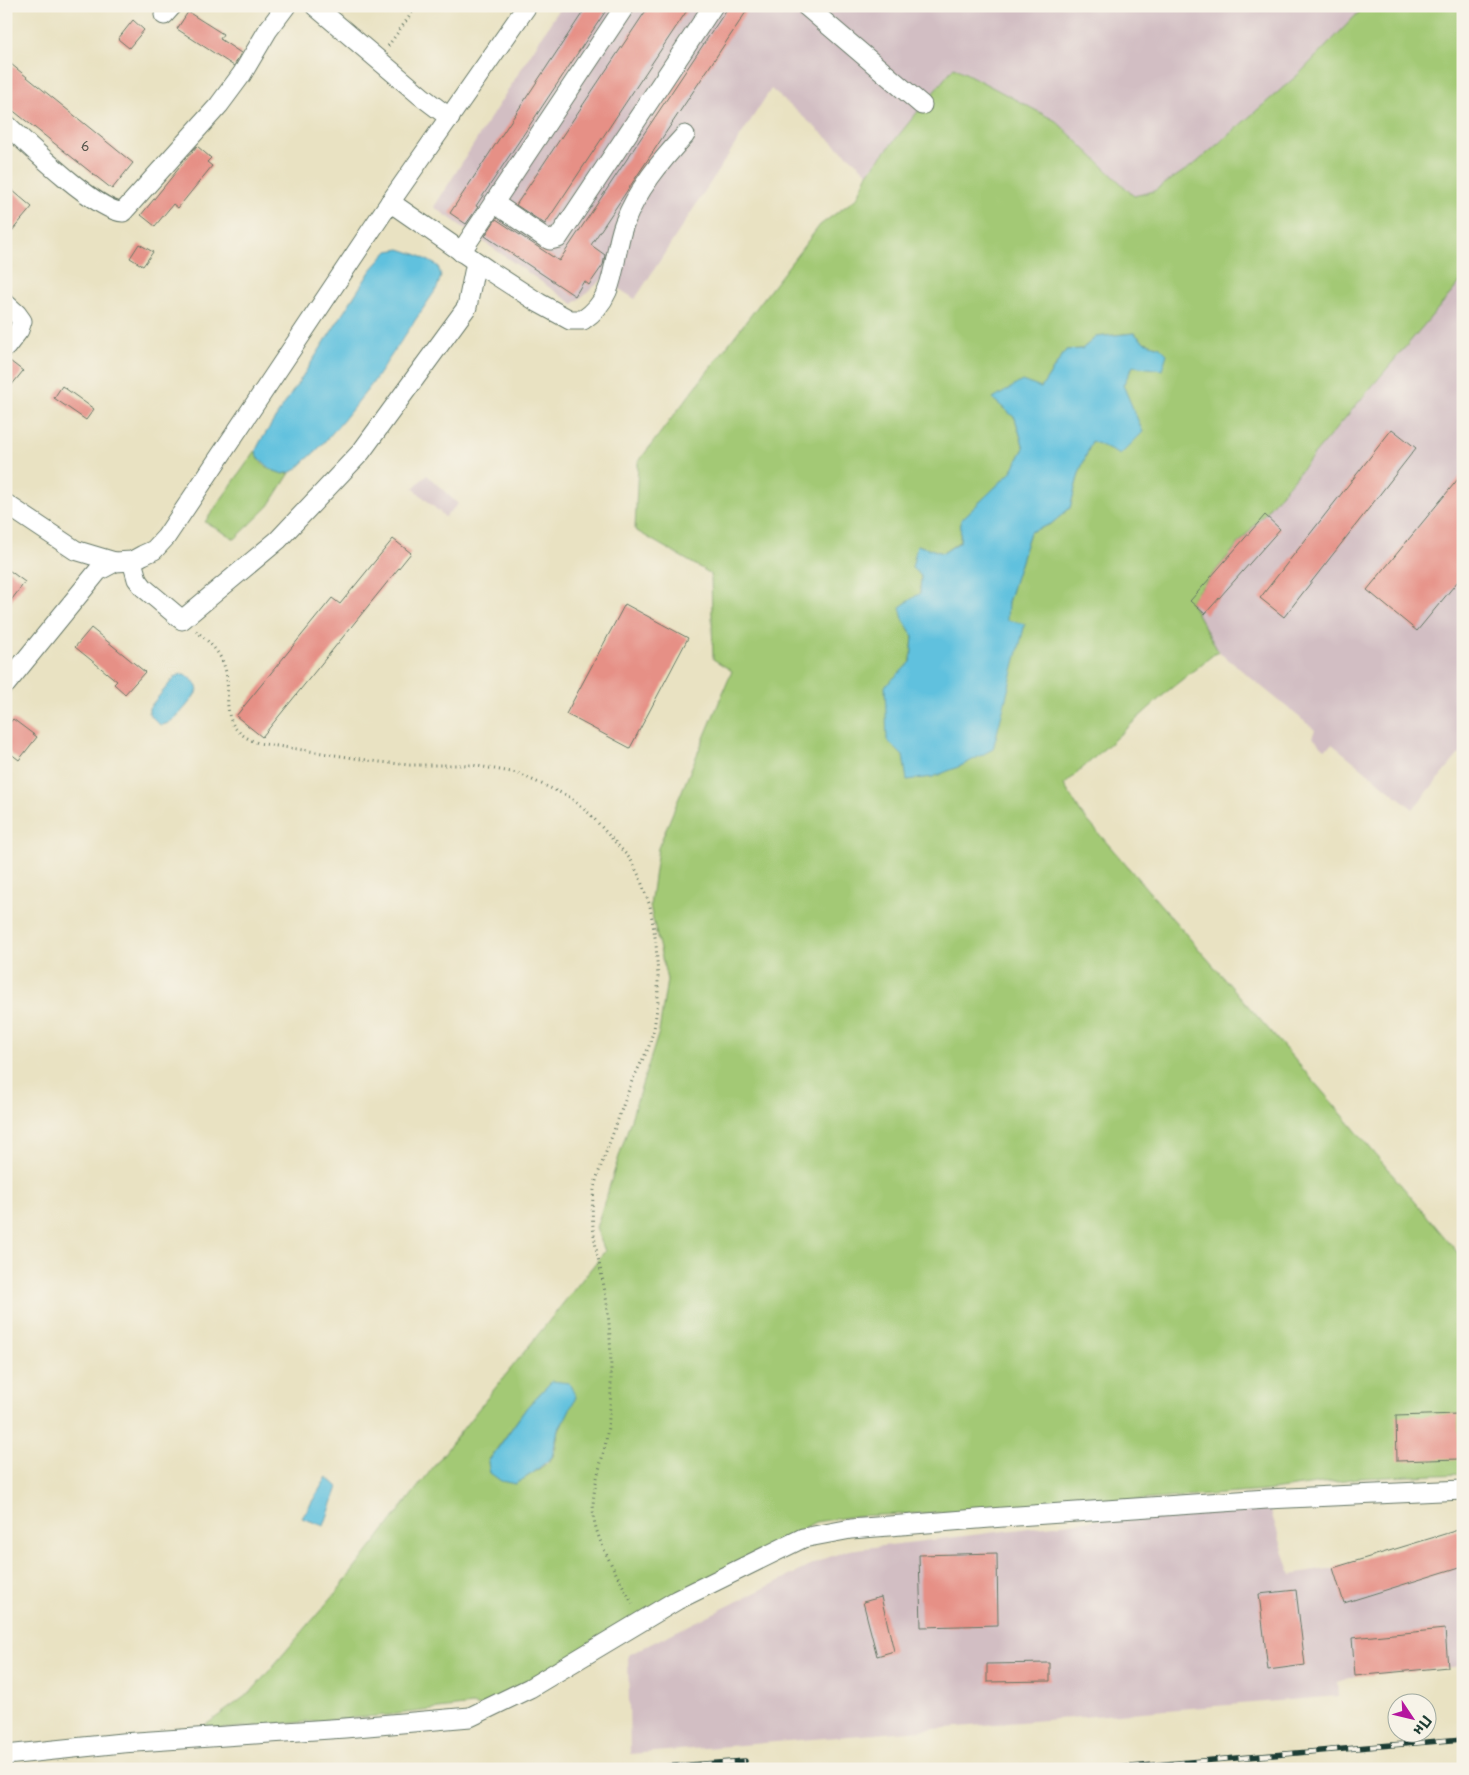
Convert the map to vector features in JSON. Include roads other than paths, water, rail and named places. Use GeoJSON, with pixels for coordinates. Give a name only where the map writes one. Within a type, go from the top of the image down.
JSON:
{"type":"FeatureCollection","features":[{"type":"Feature","properties":{"kind":"street"},"geometry":{"type":"LineString","coordinates":[[6,124],[70,181],[106,206],[123,212],[219,105],[242,74],[268,30],[286,6]]}},
{"type":"Feature","properties":{"kind":"street"},"geometry":{"type":"LineString","coordinates":[[314,6],[433,106],[450,118]]}},
{"type":"Feature","properties":{"kind":"street"},"geometry":{"type":"LineString","coordinates":[[6,684],[98,571],[154,550],[166,537],[390,202],[527,6]]}},
{"type":"Feature","properties":{"kind":"street"},"geometry":{"type":"LineString","coordinates":[[6,504],[75,550],[123,562],[153,598],[182,620],[278,540],[361,452],[467,307],[469,257],[494,203],[625,6]]}},
{"type":"Feature","properties":{"kind":"street"},"geometry":{"type":"LineString","coordinates":[[494,203],[544,237],[550,240],[558,238],[713,6]]}},
{"type":"Feature","properties":{"kind":"street"},"geometry":{"type":"LineString","coordinates":[[806,6],[922,105]]}},
{"type":"Feature","properties":{"kind":"street"},"geometry":{"type":"LineString","coordinates":[[390,202],[469,257],[560,315],[570,320],[583,320],[595,310],[612,283],[624,225],[635,202],[657,166],[684,135]]}},
{"type":"Feature","properties":{"kind":"street"},"geometry":{"type":"LineString","coordinates":[[6,304],[22,321],[19,330],[6,347]]}},
{"type":"Feature","properties":{"kind":"street"},"geometry":{"type":"LineString","coordinates":[[6,1755],[151,1741],[345,1728],[470,1717],[530,1688],[677,1600],[804,1538],[851,1529],[1003,1516],[1257,1499],[1462,1490]]}},
{"type":"Feature","properties":{"kind":"water"},"geometry":{"type":"Polygon","coordinates":[[[400,249],[418,255],[438,266],[441,276],[437,288],[372,384],[317,450],[294,471],[283,474],[272,470],[257,456],[256,450],[260,442],[371,270],[388,251],[400,249]]]}},
{"type":"Feature","properties":{"kind":"water"},"geometry":{"type":"Polygon","coordinates":[[[1134,333],[1144,342],[1160,347],[1167,354],[1162,370],[1133,366],[1123,385],[1143,432],[1120,455],[1092,441],[1079,473],[1070,508],[1051,524],[1030,532],[1008,602],[1007,620],[1025,624],[993,749],[963,765],[933,777],[907,780],[903,756],[887,740],[885,686],[911,662],[913,636],[903,619],[900,607],[920,593],[921,576],[912,568],[917,545],[943,553],[960,542],[961,520],[1011,472],[1024,448],[1015,418],[993,399],[1022,381],[1041,388],[1066,350],[1082,349],[1096,337],[1134,333]]]}},
{"type":"Feature","properties":{"kind":"water"},"geometry":{"type":"Polygon","coordinates":[[[180,674],[186,675],[191,679],[198,690],[176,717],[170,722],[160,725],[149,714],[149,708],[174,678],[180,674]]]}},
{"type":"Feature","properties":{"kind":"water"},"geometry":{"type":"Polygon","coordinates":[[[552,1381],[569,1383],[576,1397],[558,1430],[552,1457],[533,1473],[515,1484],[501,1481],[490,1473],[488,1462],[527,1407],[552,1381]]]}},
{"type":"Feature","properties":{"kind":"water"},"geometry":{"type":"Polygon","coordinates":[[[327,1477],[338,1487],[324,1526],[302,1518],[327,1477]]]}},
{"type":"Feature","properties":{"kind":"railway"},"geometry":{"type":"LineString","coordinates":[[1107,1769],[1463,1739]]}},
{"type":"Feature","properties":{"kind":"railway"},"geometry":{"type":"LineString","coordinates":[[634,1769],[745,1761]]}}]}
